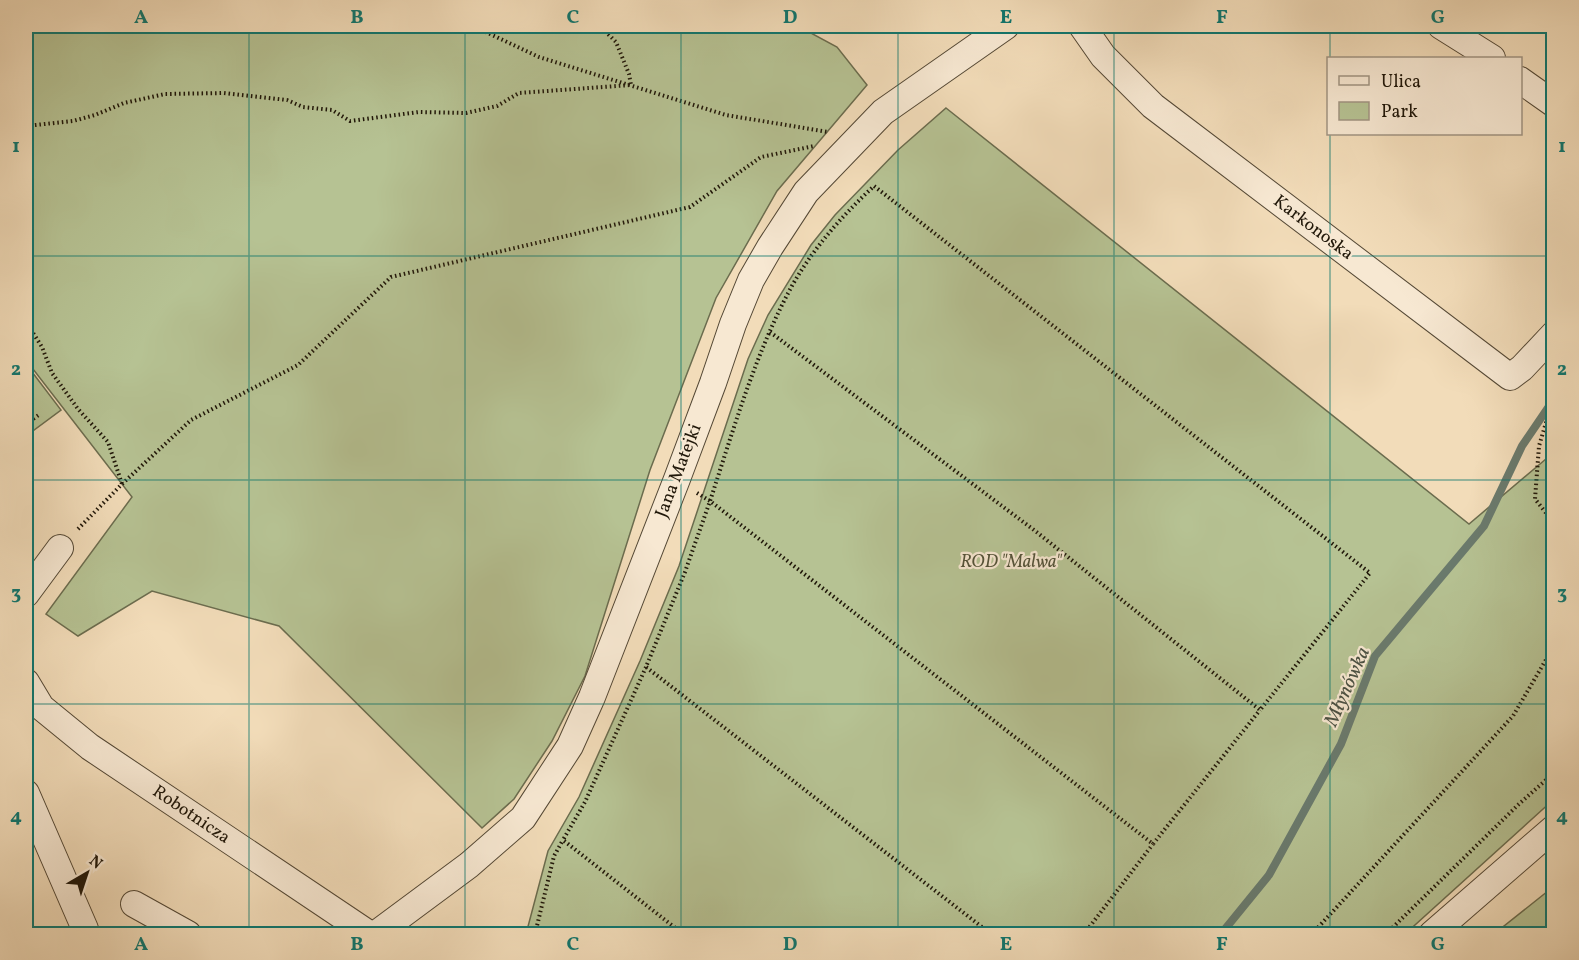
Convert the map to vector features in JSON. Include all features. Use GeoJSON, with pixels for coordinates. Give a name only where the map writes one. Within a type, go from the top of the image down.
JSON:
{"type":"FeatureCollection","features":[{"type":"Feature","properties":{"kind":"street","name":"Jana Matejki"},"geometry":{"type":"LineString","coordinates":[[376,934],[469,865],[522,818],[570,746],[592,697],[751,280],[806,192],[883,112],[1006,26]]}},
{"type":"Feature","properties":{"kind":"street","name":"Karkonoska"},"geometry":{"type":"LineString","coordinates":[[1082,26],[1103,56],[1153,106],[1510,377],[1522,368],[1554,334]]}},
{"type":"Feature","properties":{"kind":"street"},"geometry":{"type":"LineString","coordinates":[[1441,26],[1490,57]]}},
{"type":"Feature","properties":{"kind":"street"},"geometry":{"type":"LineString","coordinates":[[1522,81],[1554,104]]}},
{"type":"Feature","properties":{"kind":"street"},"geometry":{"type":"LineString","coordinates":[[26,594],[60,548]]}},
{"type":"Feature","properties":{"kind":"street","name":"Robotnicza"},"geometry":{"type":"LineString","coordinates":[[26,682],[41,707],[90,747],[369,934]]}},
{"type":"Feature","properties":{"kind":"street"},"geometry":{"type":"LineString","coordinates":[[26,793],[85,929],[85,934]]}},
{"type":"Feature","properties":{"kind":"street"},"geometry":{"type":"LineString","coordinates":[[1432,934],[1554,828]]}},
{"type":"Feature","properties":{"kind":"street"},"geometry":{"type":"LineString","coordinates":[[134,904],[188,934]]}},
{"type":"Feature","properties":{"kind":"path"},"geometry":{"type":"LineString","coordinates":[[473,26],[539,57],[726,115],[859,136]]}},
{"type":"Feature","properties":{"kind":"path"},"geometry":{"type":"LineString","coordinates":[[600,26],[616,42],[631,85]]}},
{"type":"Feature","properties":{"kind":"path"},"geometry":{"type":"LineString","coordinates":[[26,126],[73,121],[124,103],[165,94],[225,93],[287,100],[303,107],[332,110],[350,121],[419,112],[466,113],[497,106],[519,93],[631,85]]}},
{"type":"Feature","properties":{"kind":"path"},"geometry":{"type":"LineString","coordinates":[[60,548],[122,484],[191,420],[298,365],[391,277],[690,207],[761,157],[818,145]]}},
{"type":"Feature","properties":{"kind":"path"},"geometry":{"type":"LineString","coordinates":[[535,934],[554,856],[585,802],[646,667],[685,572],[738,416],[770,332],[794,284],[816,250],[839,219],[874,186],[1370,573],[1153,844],[1084,934]]}},
{"type":"Feature","properties":{"kind":"path"},"geometry":{"type":"LineString","coordinates":[[26,321],[42,347],[52,373],[78,410],[108,442],[122,484]]}},
{"type":"Feature","properties":{"kind":"path"},"geometry":{"type":"LineString","coordinates":[[770,332],[1034,530],[1260,710]]}},
{"type":"Feature","properties":{"kind":"path"},"geometry":{"type":"LineString","coordinates":[[1554,396],[1539,447],[1535,500],[1554,524]]}},
{"type":"Feature","properties":{"kind":"path"},"geometry":{"type":"LineString","coordinates":[[26,424],[40,414]]}},
{"type":"Feature","properties":{"kind":"path"},"geometry":{"type":"LineString","coordinates":[[676,480],[710,501],[1153,844]]}},
{"type":"Feature","properties":{"kind":"path"},"geometry":{"type":"LineString","coordinates":[[1312,934],[1513,716],[1554,646]]}},
{"type":"Feature","properties":{"kind":"path"},"geometry":{"type":"LineString","coordinates":[[646,667],[991,934]]}},
{"type":"Feature","properties":{"kind":"path"},"geometry":{"type":"LineString","coordinates":[[1386,934],[1520,803],[1554,773]]}},
{"type":"Feature","properties":{"kind":"path"},"geometry":{"type":"LineString","coordinates":[[563,840],[683,934]]}},
{"type":"Feature","properties":{"kind":"green space"},"geometry":{"type":"Polygon","coordinates":[[[26,26],[798,26],[837,47],[867,85],[777,191],[716,298],[650,470],[585,676],[552,741],[514,799],[482,828],[279,626],[152,591],[78,636],[46,614],[132,497],[26,360],[26,26]]]}},
{"type":"Feature","properties":{"kind":"green space","name":"ROD \"Malwa\""},"geometry":{"type":"Polygon","coordinates":[[[946,108],[1469,524],[1553,453],[1553,800],[1405,934],[526,934],[548,851],[579,797],[640,661],[679,566],[748,359],[768,315],[811,245],[835,215],[898,150],[946,108]]]}},
{"type":"Feature","properties":{"kind":"green space"},"geometry":{"type":"Polygon","coordinates":[[[26,364],[61,410],[26,436],[26,364]]]}},
{"type":"Feature","properties":{"kind":"green space"},"geometry":{"type":"Polygon","coordinates":[[[1553,887],[1553,934],[1494,934],[1553,887]]]}},
{"type":"Feature","properties":{"kind":"waterway","name":"Młynówka"},"geometry":{"type":"LineString","coordinates":[[1221,934],[1269,875],[1341,744],[1375,656],[1484,526],[1522,446],[1554,399]]}}]}
